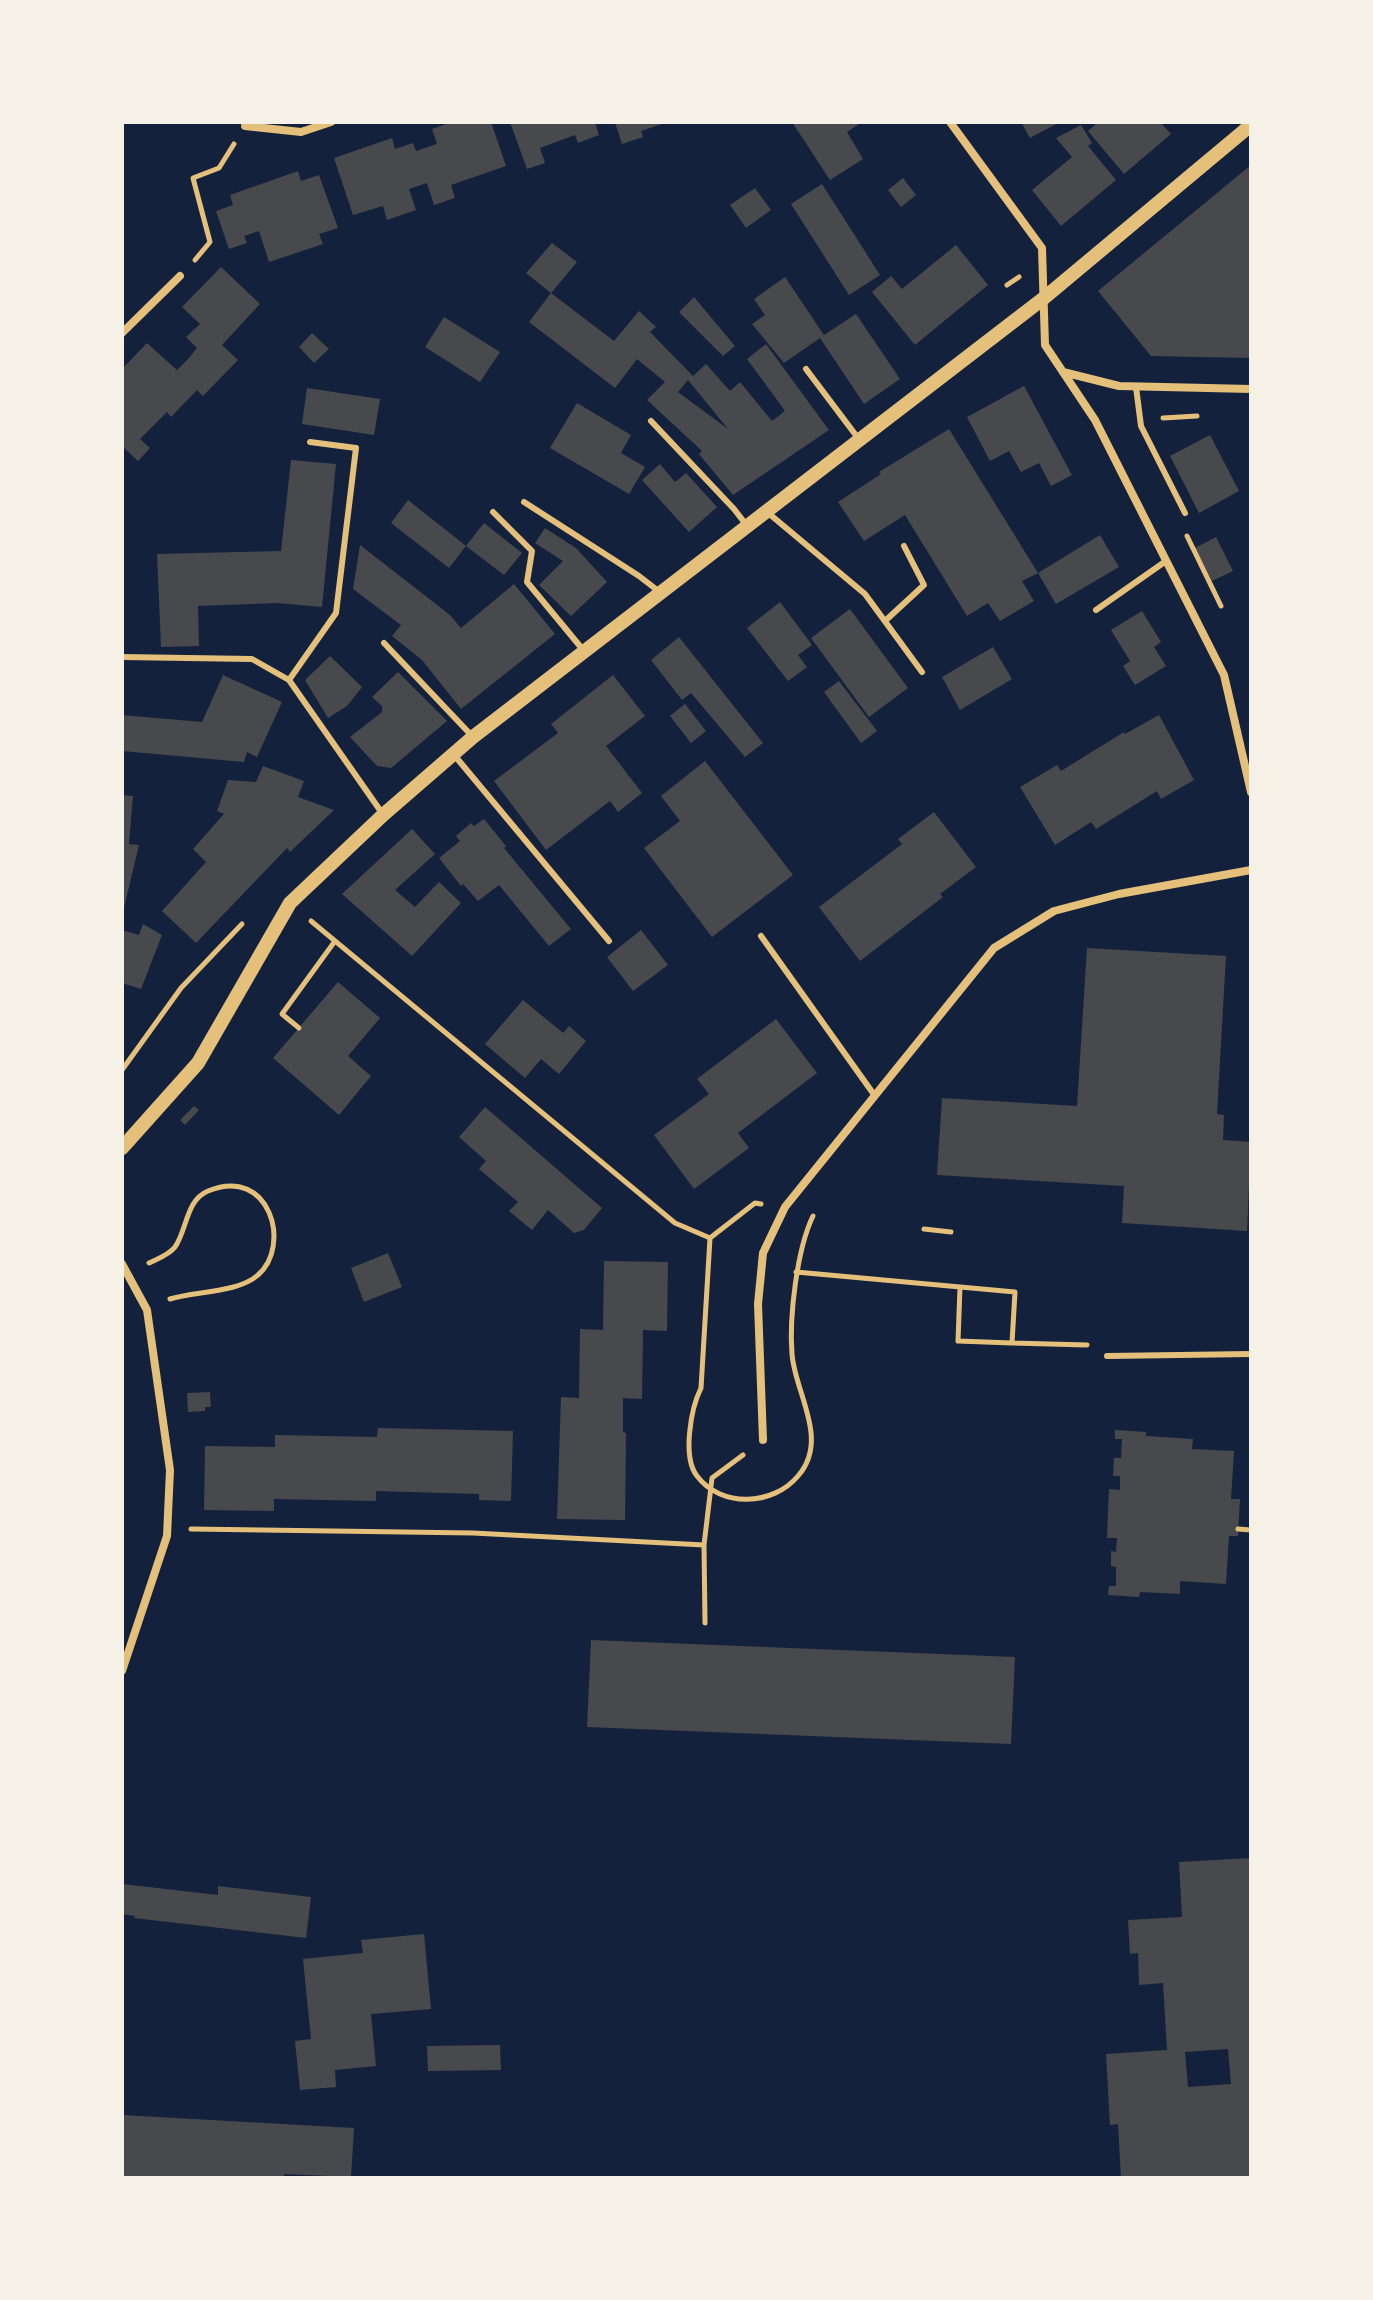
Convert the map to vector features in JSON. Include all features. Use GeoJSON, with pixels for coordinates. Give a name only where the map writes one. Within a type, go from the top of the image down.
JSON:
{"type":"FeatureCollection","features":[{"type":"Feature","properties":{"kind":"street"},"geometry":{"type":"LineString","coordinates":[[245,126],[301,132],[331,122]]}},
{"type":"Feature","properties":{"kind":"street"},"geometry":{"type":"LineString","coordinates":[[950,122],[1042,248],[1045,345],[1095,420],[1224,675],[1251,792]]}},
{"type":"Feature","properties":{"kind":"street"},"geometry":{"type":"LineString","coordinates":[[122,1148],[198,1063],[290,903],[383,815],[452,753],[1044,298],[1251,125]]}},
{"type":"Feature","properties":{"kind":"street"},"geometry":{"type":"LineString","coordinates":[[122,333],[180,276]]}},
{"type":"Feature","properties":{"kind":"street"},"geometry":{"type":"LineString","coordinates":[[1063,372],[1119,386],[1251,389]]}},
{"type":"Feature","properties":{"kind":"street"},"geometry":{"type":"LineString","coordinates":[[763,1440],[759,1291],[763,1253],[785,1207],[994,948],[1054,911],[1119,894],[1251,870]]}},
{"type":"Feature","properties":{"kind":"street"},"geometry":{"type":"LineString","coordinates":[[122,1264],[147,1310],[170,1470],[167,1536],[122,1671]]}},
{"type":"Feature","properties":{"kind":"lane"},"geometry":{"type":"LineString","coordinates":[[806,369],[861,441]]}},
{"type":"Feature","properties":{"kind":"lane"},"geometry":{"type":"LineString","coordinates":[[1136,387],[1141,426],[1185,513]]}},
{"type":"Feature","properties":{"kind":"lane"},"geometry":{"type":"LineString","coordinates":[[651,421],[748,527]]}},
{"type":"Feature","properties":{"kind":"lane"},"geometry":{"type":"LineString","coordinates":[[289,680],[336,613],[356,448],[310,442]]}},
{"type":"Feature","properties":{"kind":"lane"},"geometry":{"type":"LineString","coordinates":[[524,502],[661,593]]}},
{"type":"Feature","properties":{"kind":"lane"},"geometry":{"type":"LineString","coordinates":[[493,512],[532,551],[527,582],[584,651]]}},
{"type":"Feature","properties":{"kind":"lane"},"geometry":{"type":"LineString","coordinates":[[767,512],[865,594],[922,672]]}},
{"type":"Feature","properties":{"kind":"lane"},"geometry":{"type":"LineString","coordinates":[[885,621],[924,585],[904,546]]}},
{"type":"Feature","properties":{"kind":"lane"},"geometry":{"type":"LineString","coordinates":[[1096,610],[1166,561]]}},
{"type":"Feature","properties":{"kind":"lane"},"geometry":{"type":"LineString","coordinates":[[384,643],[473,737]]}},
{"type":"Feature","properties":{"kind":"lane"},"geometry":{"type":"LineString","coordinates":[[122,657],[252,659],[289,680],[383,815]]}},
{"type":"Feature","properties":{"kind":"lane"},"geometry":{"type":"LineString","coordinates":[[452,753],[609,941]]}},
{"type":"Feature","properties":{"kind":"lane"},"geometry":{"type":"LineString","coordinates":[[761,936],[875,1096]]}},
{"type":"Feature","properties":{"kind":"lane"},"geometry":{"type":"LineString","coordinates":[[1107,1356],[1251,1354]]}},
{"type":"Feature","properties":{"kind":"path"},"geometry":{"type":"LineString","coordinates":[[210,242],[193,178],[219,168],[245,126]]}},
{"type":"Feature","properties":{"kind":"path"},"geometry":{"type":"LineString","coordinates":[[1140,418],[1208,415]]}},
{"type":"Feature","properties":{"kind":"path"},"geometry":{"type":"LineString","coordinates":[[290,903],[675,1223],[710,1238],[755,1203],[785,1207]]}},
{"type":"Feature","properties":{"kind":"path"},"geometry":{"type":"LineString","coordinates":[[122,1070],[181,988],[245,921]]}},
{"type":"Feature","properties":{"kind":"path"},"geometry":{"type":"LineString","coordinates":[[299,1028],[282,1014],[335,941]]}},
{"type":"Feature","properties":{"kind":"path"},"geometry":{"type":"LineString","coordinates":[[129,1274],[173,1251],[192,1206],[205,1192],[229,1184],[251,1189],[268,1206],[273,1234],[269,1263],[257,1277],[239,1285],[190,1293],[147,1310]]}},
{"type":"Feature","properties":{"kind":"path"},"geometry":{"type":"LineString","coordinates":[[924,1229],[951,1232]]}},
{"type":"Feature","properties":{"kind":"path"},"geometry":{"type":"LineString","coordinates":[[796,1272],[1015,1292],[1012,1343]]}},
{"type":"Feature","properties":{"kind":"path"},"geometry":{"type":"LineString","coordinates":[[960,1287],[958,1341],[1094,1345],[1107,1356]]}},
{"type":"Feature","properties":{"kind":"path"},"geometry":{"type":"LineString","coordinates":[[705,1623],[704,1545],[712,1478],[763,1440]]}},
{"type":"Feature","properties":{"kind":"path"},"geometry":{"type":"LineString","coordinates":[[167,1536],[197,1528],[213,1528],[473,1533],[704,1545]]}},
{"type":"Feature","properties":{"kind":"path"},"geometry":{"type":"LineString","coordinates":[[1238,1529],[1251,1530]]}},
{"type":"Feature","properties":{"kind":"building"},"geometry":{"type":"Polygon","coordinates":[[[452,122],[491,122],[506,166],[451,185],[455,198],[434,205],[427,183],[409,189],[416,210],[387,220],[383,206],[353,215],[334,158],[392,138],[395,149],[413,143],[416,151],[437,144],[432,129],[452,122]]]}},
{"type":"Feature","properties":{"kind":"building"},"geometry":{"type":"Polygon","coordinates":[[[510,122],[595,122],[599,135],[578,143],[575,135],[540,148],[545,163],[527,169],[510,122]]]}},
{"type":"Feature","properties":{"kind":"building"},"geometry":{"type":"Polygon","coordinates":[[[615,122],[665,123],[641,131],[643,137],[622,144],[615,122]]]}},
{"type":"Feature","properties":{"kind":"building"},"geometry":{"type":"Polygon","coordinates":[[[792,122],[862,122],[847,132],[863,159],[830,180],[792,122]]]}},
{"type":"Feature","properties":{"kind":"building"},"geometry":{"type":"Polygon","coordinates":[[[1021,122],[1060,122],[1030,138],[1021,122]]]}},
{"type":"Feature","properties":{"kind":"building"},"geometry":{"type":"Polygon","coordinates":[[[1098,122],[1160,122],[1171,134],[1124,174],[1088,131],[1098,122]]]}},
{"type":"Feature","properties":{"kind":"building"},"geometry":{"type":"Polygon","coordinates":[[[1081,125],[1092,143],[1088,146],[1116,180],[1061,226],[1032,190],[1072,157],[1056,138],[1081,125]]]}},
{"type":"Feature","properties":{"kind":"building"},"geometry":{"type":"Polygon","coordinates":[[[1251,165],[1251,358],[1151,356],[1098,291],[1251,165]]]}},
{"type":"Feature","properties":{"kind":"building"},"geometry":{"type":"Polygon","coordinates":[[[298,171],[301,181],[319,175],[338,228],[319,234],[323,244],[269,262],[259,231],[244,236],[247,243],[229,249],[216,211],[233,205],[230,195],[298,171]]]}},
{"type":"Feature","properties":{"kind":"building"},"geometry":{"type":"Polygon","coordinates":[[[903,178],[916,195],[901,207],[888,190],[903,178]]]}},
{"type":"Feature","properties":{"kind":"building"},"geometry":{"type":"Polygon","coordinates":[[[822,184],[880,275],[849,295],[791,204],[822,184]]]}},
{"type":"Feature","properties":{"kind":"building"},"geometry":{"type":"Polygon","coordinates":[[[755,188],[771,210],[746,228],[730,205],[755,188]]]}},
{"type":"Feature","properties":{"kind":"building"},"geometry":{"type":"Polygon","coordinates":[[[552,243],[577,262],[551,293],[526,273],[552,243]]]}},
{"type":"Feature","properties":{"kind":"building"},"geometry":{"type":"Polygon","coordinates":[[[956,245],[988,285],[915,345],[872,292],[891,276],[902,289],[956,245]]]}},
{"type":"Feature","properties":{"kind":"building"},"geometry":{"type":"Polygon","coordinates":[[[221,267],[260,304],[222,345],[238,360],[203,396],[197,390],[171,417],[167,412],[140,439],[150,448],[138,461],[122,446],[122,369],[147,343],[177,370],[188,359],[197,348],[186,337],[200,324],[182,307],[221,267]]]}},
{"type":"Feature","properties":{"kind":"building"},"geometry":{"type":"Polygon","coordinates":[[[785,277],[824,335],[856,314],[900,379],[864,404],[820,338],[784,363],[752,324],[765,315],[754,299],[785,277]]]}},
{"type":"Feature","properties":{"kind":"building"},"geometry":{"type":"Polygon","coordinates":[[[551,293],[614,341],[639,311],[656,327],[650,332],[693,376],[706,364],[730,391],[740,382],[772,421],[785,411],[747,359],[766,344],[829,430],[733,495],[699,454],[702,451],[647,400],[665,382],[637,359],[615,388],[529,322],[551,293]],[[688,380],[678,392],[728,429],[688,380]]]}},
{"type":"Feature","properties":{"kind":"building"},"geometry":{"type":"Polygon","coordinates":[[[694,297],[735,346],[723,356],[679,312],[694,297]]]}},
{"type":"Feature","properties":{"kind":"building"},"geometry":{"type":"Polygon","coordinates":[[[444,317],[500,352],[480,382],[425,347],[444,317]]]}},
{"type":"Feature","properties":{"kind":"building"},"geometry":{"type":"Polygon","coordinates":[[[312,333],[329,349],[314,363],[299,347],[312,333]]]}},
{"type":"Feature","properties":{"kind":"building"},"geometry":{"type":"Polygon","coordinates":[[[1024,386],[1072,475],[1051,486],[1039,463],[1021,472],[1009,451],[990,461],[967,417],[1024,386]]]}},
{"type":"Feature","properties":{"kind":"building"},"geometry":{"type":"Polygon","coordinates":[[[307,388],[380,399],[374,435],[302,424],[307,388]]]}},
{"type":"Feature","properties":{"kind":"building"},"geometry":{"type":"Polygon","coordinates":[[[577,403],[631,435],[621,453],[645,467],[629,494],[550,448],[577,403]]]}},
{"type":"Feature","properties":{"kind":"building"},"geometry":{"type":"Polygon","coordinates":[[[949,429],[1038,573],[1022,581],[1034,601],[1000,621],[988,603],[967,616],[905,515],[864,541],[838,502],[881,474],[879,472],[949,429]]]}},
{"type":"Feature","properties":{"kind":"building"},"geometry":{"type":"Polygon","coordinates":[[[1210,435],[1239,491],[1199,513],[1170,456],[1210,435]]]}},
{"type":"Feature","properties":{"kind":"building"},"geometry":{"type":"Polygon","coordinates":[[[291,460],[336,464],[322,607],[277,603],[198,606],[199,646],[161,647],[157,554],[281,551],[291,460]]]}},
{"type":"Feature","properties":{"kind":"building"},"geometry":{"type":"Polygon","coordinates":[[[660,464],[675,482],[686,473],[717,507],[689,532],[642,480],[660,464]]]}},
{"type":"Feature","properties":{"kind":"building"},"geometry":{"type":"Polygon","coordinates":[[[408,500],[466,546],[449,568],[391,523],[408,500]]]}},
{"type":"Feature","properties":{"kind":"building"},"geometry":{"type":"Polygon","coordinates":[[[484,523],[522,553],[504,575],[466,546],[484,523]]]}},
{"type":"Feature","properties":{"kind":"building"},"geometry":{"type":"Polygon","coordinates":[[[545,528],[576,548],[607,582],[571,616],[539,585],[563,561],[535,543],[545,528]]]}},
{"type":"Feature","properties":{"kind":"building"},"geometry":{"type":"Polygon","coordinates":[[[1100,535],[1119,567],[1056,604],[1038,573],[1100,535]]]}},
{"type":"Feature","properties":{"kind":"building"},"geometry":{"type":"Polygon","coordinates":[[[1216,537],[1233,571],[1212,581],[1195,548],[1216,537]]]}},
{"type":"Feature","properties":{"kind":"building"},"geometry":{"type":"Polygon","coordinates":[[[360,545],[450,615],[461,628],[514,584],[555,634],[461,709],[422,660],[392,636],[401,625],[353,589],[360,545]]]}},
{"type":"Feature","properties":{"kind":"building"},"geometry":{"type":"Polygon","coordinates":[[[780,602],[812,645],[798,655],[807,667],[788,681],[747,628],[780,602]]]}},
{"type":"Feature","properties":{"kind":"building"},"geometry":{"type":"Polygon","coordinates":[[[850,609],[908,688],[869,717],[811,638],[850,609]]]}},
{"type":"Feature","properties":{"kind":"building"},"geometry":{"type":"Polygon","coordinates":[[[1142,611],[1161,642],[1154,647],[1166,666],[1135,685],[1123,666],[1130,661],[1111,630],[1142,611]]]}},
{"type":"Feature","properties":{"kind":"building"},"geometry":{"type":"Polygon","coordinates":[[[679,637],[763,743],[745,757],[691,693],[682,700],[651,660],[679,637]]]}},
{"type":"Feature","properties":{"kind":"building"},"geometry":{"type":"Polygon","coordinates":[[[993,647],[1012,679],[960,710],[942,677],[993,647]]]}},
{"type":"Feature","properties":{"kind":"building"},"geometry":{"type":"Polygon","coordinates":[[[330,656],[362,687],[347,706],[328,718],[305,680],[330,656]]]}},
{"type":"Feature","properties":{"kind":"building"},"geometry":{"type":"Polygon","coordinates":[[[398,672],[447,721],[391,768],[377,766],[350,737],[382,712],[382,706],[372,697],[398,672]]]}},
{"type":"Feature","properties":{"kind":"building"},"geometry":{"type":"Polygon","coordinates":[[[223,675],[282,702],[257,757],[247,752],[244,762],[122,751],[122,715],[202,722],[223,675]]]}},
{"type":"Feature","properties":{"kind":"building"},"geometry":{"type":"Polygon","coordinates":[[[613,675],[645,716],[606,746],[642,793],[618,812],[610,801],[546,850],[494,781],[558,733],[551,724],[613,675]]]}},
{"type":"Feature","properties":{"kind":"building"},"geometry":{"type":"Polygon","coordinates":[[[839,681],[877,731],[861,743],[824,692],[839,681]]]}},
{"type":"Feature","properties":{"kind":"building"},"geometry":{"type":"Polygon","coordinates":[[[685,704],[706,731],[691,743],[670,716],[685,704]]]}},
{"type":"Feature","properties":{"kind":"building"},"geometry":{"type":"Polygon","coordinates":[[[1159,715],[1194,780],[1161,799],[1157,791],[1096,829],[1091,822],[1055,845],[1020,787],[1057,765],[1061,771],[1124,732],[1159,715]]]}},
{"type":"Feature","properties":{"kind":"building"},"geometry":{"type":"Polygon","coordinates":[[[705,761],[793,875],[712,937],[644,848],[680,821],[661,796],[705,761]]]}},
{"type":"Feature","properties":{"kind":"building"},"geometry":{"type":"Polygon","coordinates":[[[263,766],[304,781],[298,797],[334,810],[290,852],[287,848],[196,943],[162,911],[206,862],[193,849],[224,814],[217,811],[228,780],[256,782],[263,766]]]}},
{"type":"Feature","properties":{"kind":"building"},"geometry":{"type":"Polygon","coordinates":[[[122,795],[133,796],[129,844],[139,845],[123,912],[122,795]]]}},
{"type":"Feature","properties":{"kind":"building"},"geometry":{"type":"Polygon","coordinates":[[[934,812],[976,867],[940,894],[943,897],[860,961],[819,907],[902,844],[898,839],[934,812]]]}},
{"type":"Feature","properties":{"kind":"building"},"geometry":{"type":"Polygon","coordinates":[[[484,819],[571,929],[549,946],[499,885],[478,901],[463,884],[461,886],[439,858],[460,841],[456,836],[471,823],[474,826],[484,819]]]}},
{"type":"Feature","properties":{"kind":"building"},"geometry":{"type":"Polygon","coordinates":[[[412,829],[435,854],[395,890],[415,907],[439,882],[461,903],[412,956],[342,894],[412,829]]]}},
{"type":"Feature","properties":{"kind":"building"},"geometry":{"type":"Polygon","coordinates":[[[143,924],[162,935],[141,989],[122,983],[122,930],[139,935],[143,924]]]}},
{"type":"Feature","properties":{"kind":"building"},"geometry":{"type":"Polygon","coordinates":[[[641,930],[668,965],[633,991],[607,957],[641,930]]]}},
{"type":"Feature","properties":{"kind":"building"},"geometry":{"type":"Polygon","coordinates":[[[1087,948],[1226,956],[1217,1114],[1224,1115],[1223,1140],[1251,1142],[1247,1231],[1122,1223],[1124,1186],[937,1175],[942,1098],[1077,1106],[1087,948]]]}},
{"type":"Feature","properties":{"kind":"building"},"geometry":{"type":"Polygon","coordinates":[[[338,982],[380,1018],[348,1056],[371,1076],[339,1115],[273,1058],[338,982]]]}},
{"type":"Feature","properties":{"kind":"building"},"geometry":{"type":"Polygon","coordinates":[[[523,1000],[563,1033],[569,1026],[586,1041],[559,1074],[541,1059],[525,1078],[485,1044],[523,1000]]]}},
{"type":"Feature","properties":{"kind":"building"},"geometry":{"type":"Polygon","coordinates":[[[776,1019],[817,1073],[738,1133],[749,1148],[694,1189],[654,1135],[709,1094],[697,1079],[776,1019]]]}},
{"type":"Feature","properties":{"kind":"building"},"geometry":{"type":"Polygon","coordinates":[[[194,1106],[199,1110],[185,1125],[180,1120],[194,1106]]]}},
{"type":"Feature","properties":{"kind":"building"},"geometry":{"type":"Polygon","coordinates":[[[485,1107],[602,1208],[584,1230],[574,1233],[548,1210],[532,1230],[509,1211],[518,1202],[479,1169],[486,1161],[459,1137],[485,1107]]]}},
{"type":"Feature","properties":{"kind":"building"},"geometry":{"type":"Polygon","coordinates":[[[388,1253],[402,1287],[364,1302],[351,1268],[388,1253]]]}},
{"type":"Feature","properties":{"kind":"building"},"geometry":{"type":"Polygon","coordinates":[[[604,1261],[668,1262],[667,1331],[643,1330],[642,1399],[623,1398],[623,1432],[626,1433],[625,1520],[557,1519],[561,1397],[579,1398],[580,1329],[603,1330],[604,1261]]]}},
{"type":"Feature","properties":{"kind":"building"},"geometry":{"type":"Polygon","coordinates":[[[210,1392],[211,1407],[205,1407],[205,1411],[188,1412],[187,1393],[210,1392]]]}},
{"type":"Feature","properties":{"kind":"building"},"geometry":{"type":"Polygon","coordinates":[[[378,1428],[513,1431],[511,1501],[479,1500],[479,1494],[376,1491],[376,1501],[274,1499],[274,1511],[204,1510],[205,1446],[275,1447],[275,1435],[377,1437],[378,1428]]]}},
{"type":"Feature","properties":{"kind":"building"},"geometry":{"type":"Polygon","coordinates":[[[1115,1430],[1146,1432],[1146,1436],[1193,1439],[1192,1449],[1234,1451],[1231,1499],[1240,1499],[1238,1536],[1229,1536],[1226,1584],[1180,1581],[1180,1594],[1140,1592],[1139,1597],[1108,1595],[1109,1586],[1116,1586],[1116,1567],[1111,1566],[1111,1551],[1116,1552],[1117,1538],[1107,1538],[1109,1489],[1120,1490],[1120,1476],[1113,1476],[1114,1458],[1121,1458],[1122,1439],[1115,1439],[1115,1430]]]}},
{"type":"Feature","properties":{"kind":"building"},"geometry":{"type":"Polygon","coordinates":[[[591,1640],[1015,1657],[1011,1744],[587,1727],[591,1640]]]}},
{"type":"Feature","properties":{"kind":"building"},"geometry":{"type":"Polygon","coordinates":[[[1251,1858],[1251,2178],[1121,2178],[1118,2124],[1110,2125],[1106,2054],[1167,2050],[1163,1983],[1139,1985],[1138,1953],[1130,1954],[1128,1920],[1182,1917],[1179,1862],[1251,1858]],[[1228,2049],[1185,2052],[1188,2087],[1231,2084],[1228,2049]]]}},
{"type":"Feature","properties":{"kind":"building"},"geometry":{"type":"Polygon","coordinates":[[[122,1884],[218,1895],[218,1886],[311,1897],[306,1938],[134,1918],[122,1914],[122,1884]]]}},
{"type":"Feature","properties":{"kind":"building"},"geometry":{"type":"Polygon","coordinates":[[[424,1934],[431,2009],[371,2014],[376,2066],[335,2070],[336,2087],[300,2090],[295,2041],[311,2039],[303,1959],[363,1953],[361,1940],[424,1934]]]}},
{"type":"Feature","properties":{"kind":"building"},"geometry":{"type":"Polygon","coordinates":[[[500,2045],[501,2070],[428,2071],[427,2046],[500,2045]]]}},
{"type":"Feature","properties":{"kind":"building"},"geometry":{"type":"Polygon","coordinates":[[[122,2115],[354,2128],[351,2177],[284,2174],[284,2178],[122,2178],[122,2115]]]}}]}
